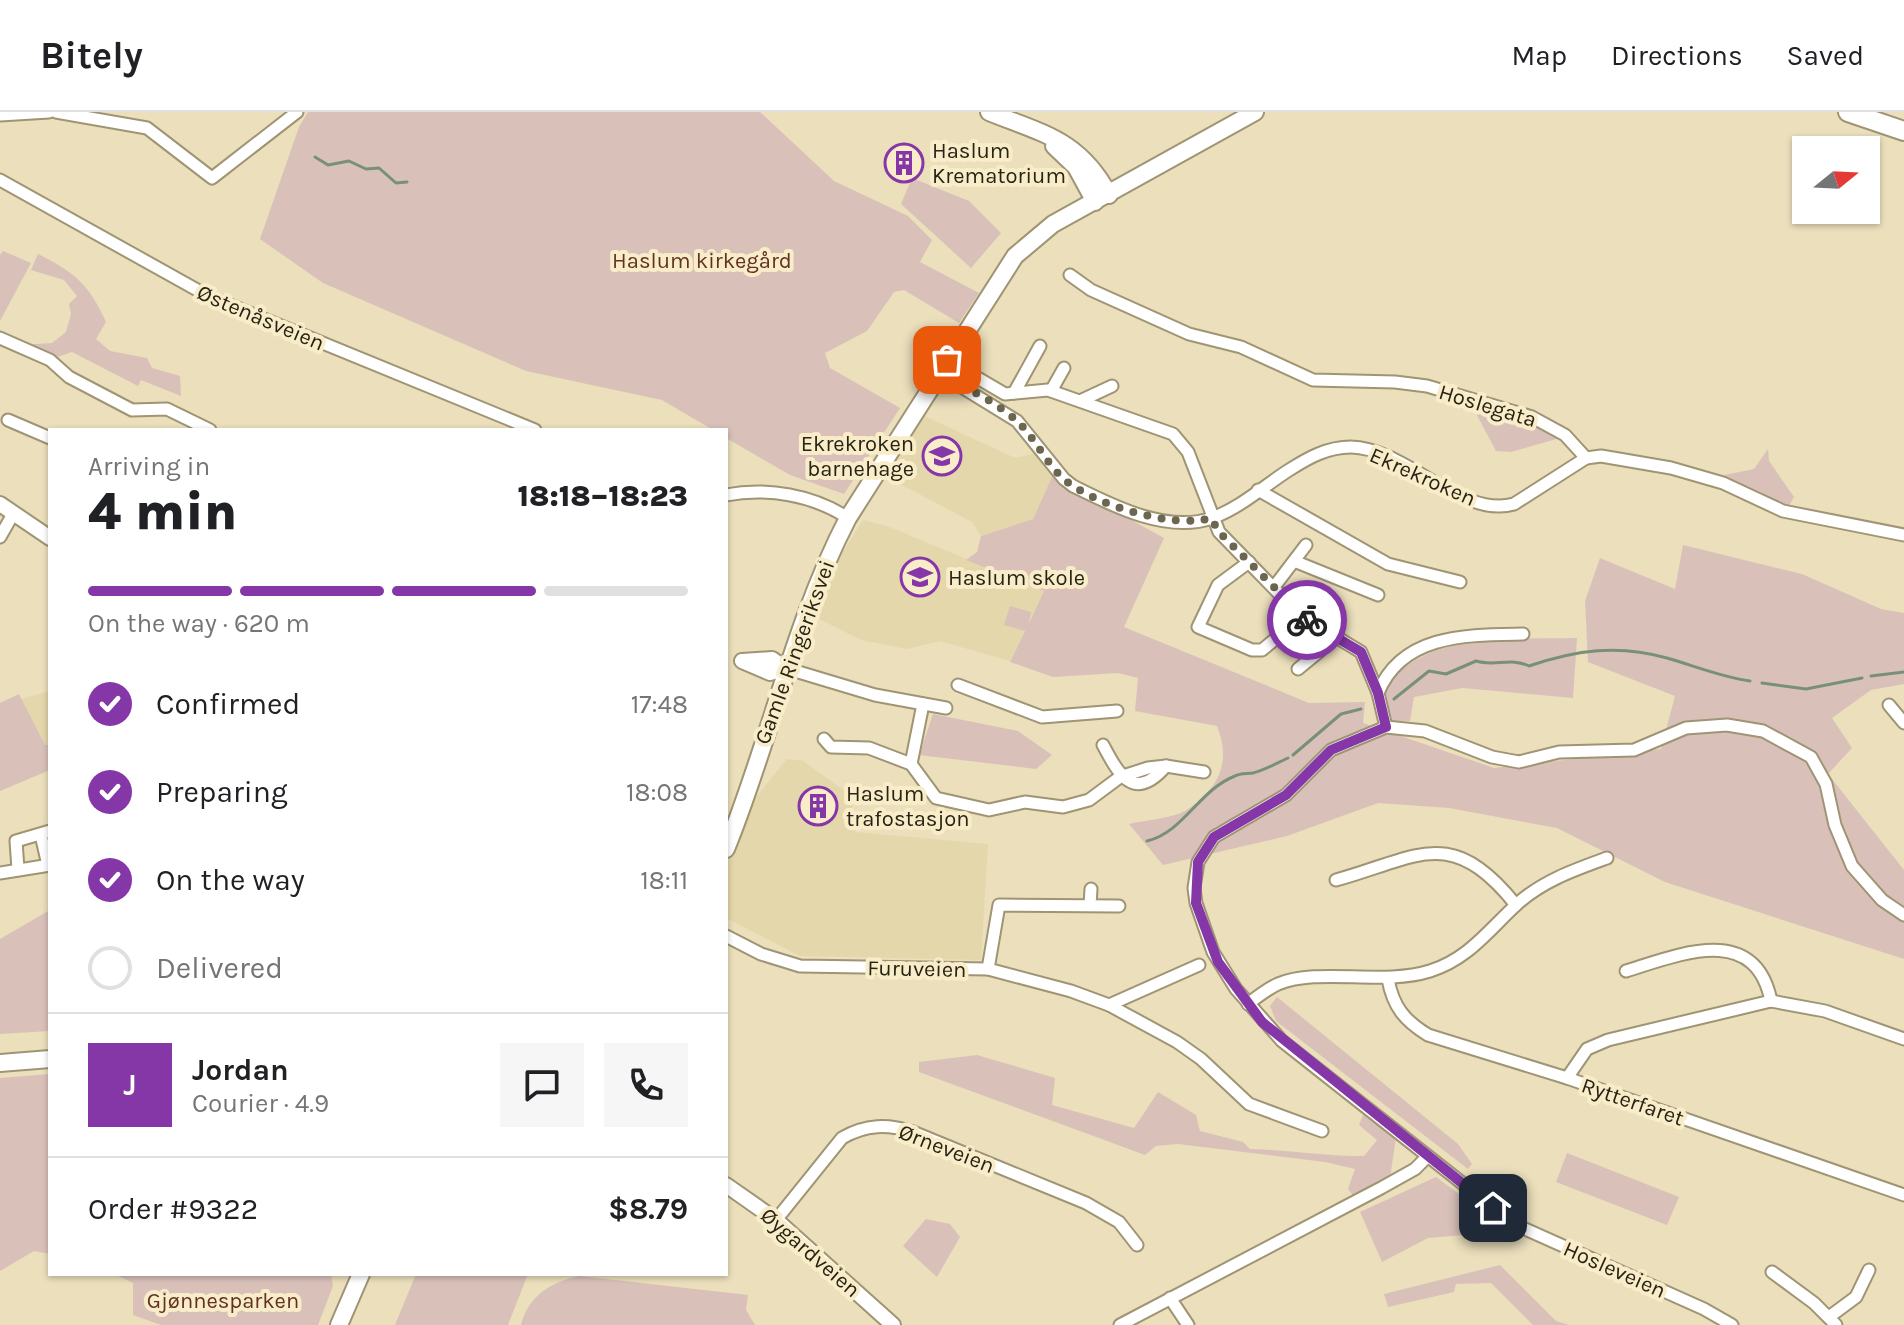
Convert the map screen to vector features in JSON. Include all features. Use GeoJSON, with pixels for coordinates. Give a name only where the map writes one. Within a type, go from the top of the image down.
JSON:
{"type":"FeatureCollection","features":[{"type":"Feature","properties":{"kind":"main road"},"geometry":{"type":"LineString","coordinates":[[989,112],[1072,147],[1091,167],[1102,198]]}},
{"type":"Feature","properties":{"kind":"main road","name":"Gamle Ringeriksvei"},"geometry":{"type":"LineString","coordinates":[[731,823],[817,579],[848,518],[943,366],[1023,247],[1042,231],[1255,112]]}},
{"type":"Feature","properties":{"kind":"main road"},"geometry":{"type":"LineString","coordinates":[[1848,112],[1904,131]]}},
{"type":"Feature","properties":{"kind":"main road"},"geometry":{"type":"LineString","coordinates":[[0,1063],[48,1059]]}},
{"type":"Feature","properties":{"kind":"main road"},"geometry":{"type":"LineString","coordinates":[[352,1293],[353,1276]]}},
{"type":"Feature","properties":{"kind":"main road"},"geometry":{"type":"LineString","coordinates":[[339,1325],[360,1276]]}},
{"type":"Feature","properties":{"kind":"street"},"geometry":{"type":"LineString","coordinates":[[0,115],[49,112]]}},
{"type":"Feature","properties":{"kind":"street"},"geometry":{"type":"LineString","coordinates":[[56,112],[147,128],[212,178],[297,112]]}},
{"type":"Feature","properties":{"kind":"street","name":"Østenåsveien"},"geometry":{"type":"LineString","coordinates":[[0,180],[208,296],[530,428]]}},
{"type":"Feature","properties":{"kind":"street","name":"Hoslegata"},"geometry":{"type":"LineString","coordinates":[[1070,275],[1091,290],[1189,334],[1241,347],[1313,380],[1419,385],[1532,417],[1565,435],[1586,458]]}},
{"type":"Feature","properties":{"kind":"street"},"geometry":{"type":"LineString","coordinates":[[0,338],[50,360],[69,377],[132,410],[167,409],[206,428]]}},
{"type":"Feature","properties":{"kind":"street"},"geometry":{"type":"LineString","coordinates":[[1014,393],[1040,346]]}},
{"type":"Feature","properties":{"kind":"street"},"geometry":{"type":"LineString","coordinates":[[943,366],[998,392],[1014,393],[1042,388],[1082,400],[1179,439],[1188,452],[1211,518],[1219,532],[1302,617],[1361,652],[1378,693],[1386,727]]}},
{"type":"Feature","properties":{"kind":"street","name":"Ekrekroken"},"geometry":{"type":"LineString","coordinates":[[943,366],[1017,421],[1073,486],[1165,521],[1211,518],[1322,452],[1351,447],[1376,451],[1464,496],[1503,506],[1514,504],[1586,458]]}},
{"type":"Feature","properties":{"kind":"street"},"geometry":{"type":"LineString","coordinates":[[1051,391],[1064,368]]}},
{"type":"Feature","properties":{"kind":"street"},"geometry":{"type":"LineString","coordinates":[[1082,400],[1112,386]]}},
{"type":"Feature","properties":{"kind":"street"},"geometry":{"type":"LineString","coordinates":[[8,420],[48,437]]}},
{"type":"Feature","properties":{"kind":"street"},"geometry":{"type":"LineString","coordinates":[[1586,458],[1601,456],[1671,468],[1723,483],[1783,511],[1904,535]]}},
{"type":"Feature","properties":{"kind":"street"},"geometry":{"type":"LineString","coordinates":[[1258,490],[1388,564],[1460,582]]}},
{"type":"Feature","properties":{"kind":"street"},"geometry":{"type":"LineString","coordinates":[[728,495],[784,494],[824,505],[848,518]]}},
{"type":"Feature","properties":{"kind":"street"},"geometry":{"type":"LineString","coordinates":[[0,504],[48,537]]}},
{"type":"Feature","properties":{"kind":"street"},"geometry":{"type":"LineString","coordinates":[[0,537],[13,514]]}},
{"type":"Feature","properties":{"kind":"street"},"geometry":{"type":"LineString","coordinates":[[1274,587],[1306,545]]}},
{"type":"Feature","properties":{"kind":"street"},"geometry":{"type":"LineString","coordinates":[[1294,561],[1378,595]]}},
{"type":"Feature","properties":{"kind":"street"},"geometry":{"type":"LineString","coordinates":[[1249,562],[1213,591],[1198,627],[1252,650],[1262,650],[1302,617]]}},
{"type":"Feature","properties":{"kind":"street"},"geometry":{"type":"LineString","coordinates":[[1298,669],[1321,650],[1329,632]]}},
{"type":"Feature","properties":{"kind":"street"},"geometry":{"type":"LineString","coordinates":[[1378,693],[1398,664],[1437,640],[1457,635],[1523,634]]}},
{"type":"Feature","properties":{"kind":"street"},"geometry":{"type":"LineString","coordinates":[[728,659],[772,659],[785,668],[875,695],[946,708]]}},
{"type":"Feature","properties":{"kind":"street"},"geometry":{"type":"LineString","coordinates":[[958,685],[1042,717],[1117,711]]}},
{"type":"Feature","properties":{"kind":"street"},"geometry":{"type":"LineString","coordinates":[[911,764],[923,704]]}},
{"type":"Feature","properties":{"kind":"street"},"geometry":{"type":"LineString","coordinates":[[1889,705],[1904,723]]}},
{"type":"Feature","properties":{"kind":"street","name":"Hosleveien"},"geometry":{"type":"LineString","coordinates":[[1732,1325],[1704,1309],[1514,1224],[1282,1041],[1248,1004],[1224,971],[1205,931],[1194,888],[1198,862],[1214,837],[1286,795],[1331,750],[1386,727],[1425,731],[1492,757],[1519,762],[1559,752],[1634,750],[1686,728],[1708,725],[1763,731],[1798,748],[1820,768],[1838,834],[1852,866],[1882,900],[1904,915]]}},
{"type":"Feature","properties":{"kind":"street"},"geometry":{"type":"LineString","coordinates":[[824,739],[831,747],[869,748],[911,764],[936,798],[989,810],[1025,802],[1076,804],[1120,777],[1166,766],[1204,772]]}},
{"type":"Feature","properties":{"kind":"street"},"geometry":{"type":"LineString","coordinates":[[1103,745],[1120,777]]}},
{"type":"Feature","properties":{"kind":"street"},"geometry":{"type":"LineString","coordinates":[[18,869],[16,841],[46,833],[48,854]]}},
{"type":"Feature","properties":{"kind":"street"},"geometry":{"type":"LineString","coordinates":[[1336,880],[1415,853],[1449,856],[1479,868],[1516,905]]}},
{"type":"Feature","properties":{"kind":"street"},"geometry":{"type":"LineString","coordinates":[[1248,1004],[1279,983],[1298,979],[1388,979],[1430,971],[1451,963],[1490,933],[1516,905],[1550,881],[1607,858]]}},
{"type":"Feature","properties":{"kind":"street"},"geometry":{"type":"LineString","coordinates":[[0,873],[48,865]]}},
{"type":"Feature","properties":{"kind":"street"},"geometry":{"type":"LineString","coordinates":[[1090,905],[1091,889]]}},
{"type":"Feature","properties":{"kind":"street"},"geometry":{"type":"LineString","coordinates":[[988,969],[999,905],[1119,906]]}},
{"type":"Feature","properties":{"kind":"street","name":"Furuveien"},"geometry":{"type":"LineString","coordinates":[[728,937],[761,954],[800,966],[988,969],[1109,1005],[1201,1059],[1249,1104],[1322,1131]]}},
{"type":"Feature","properties":{"kind":"street"},"geometry":{"type":"LineString","coordinates":[[1626,971],[1684,953],[1719,949],[1756,966],[1767,985],[1771,1001]]}},
{"type":"Feature","properties":{"kind":"street"},"geometry":{"type":"LineString","coordinates":[[1109,1005],[1199,965]]}},
{"type":"Feature","properties":{"kind":"street","name":"Rytterfaret"},"geometry":{"type":"LineString","coordinates":[[1388,979],[1396,1007],[1409,1023],[1428,1035],[1567,1078],[1904,1195]]}},
{"type":"Feature","properties":{"kind":"street"},"geometry":{"type":"LineString","coordinates":[[1567,1078],[1587,1049],[1608,1040],[1771,1001],[1825,1011],[1904,1039]]}},
{"type":"Feature","properties":{"kind":"street","name":"Ørneveien"},"geometry":{"type":"LineString","coordinates":[[776,1220],[842,1138],[853,1132],[884,1126],[913,1132],[1086,1203],[1119,1222],[1137,1245]]}},
{"type":"Feature","properties":{"kind":"street"},"geometry":{"type":"LineString","coordinates":[[1120,1325],[1381,1188],[1415,1169],[1427,1157]]}},
{"type":"Feature","properties":{"kind":"street","name":"Øygardveien"},"geometry":{"type":"LineString","coordinates":[[728,1186],[776,1220],[893,1325]]}},
{"type":"Feature","properties":{"kind":"street"},"geometry":{"type":"LineString","coordinates":[[1772,1272],[1832,1321],[1856,1297],[1869,1270]]}},
{"type":"Feature","properties":{"kind":"street"},"geometry":{"type":"LineString","coordinates":[[1170,1298],[1188,1325]]}},
{"type":"Feature","properties":{"kind":"shaded area"},"geometry":{"type":"Polygon","coordinates":[[[922,415],[1015,458],[1042,452],[1055,470],[1033,519],[981,536],[972,522],[885,476],[922,415]]]}},
{"type":"Feature","properties":{"kind":"shaded area","name":"Haslum skole"},"geometry":{"type":"Polygon","coordinates":[[[863,520],[887,526],[1044,591],[1010,661],[940,641],[907,649],[861,640],[813,616],[836,563],[863,520]]]}},
{"type":"Feature","properties":{"kind":"shaded area"},"geometry":{"type":"Polygon","coordinates":[[[48,692],[48,745],[45,745],[21,699],[48,692]]]}},
{"type":"Feature","properties":{"kind":"shaded area"},"geometry":{"type":"Polygon","coordinates":[[[787,759],[803,761],[853,797],[851,819],[855,832],[988,844],[981,960],[800,956],[728,919],[728,860],[756,797],[787,759]]]}},
{"type":"Feature","properties":{"kind":"green space","name":"Haslum kirkegård"},"geometry":{"type":"Polygon","coordinates":[[[308,112],[760,112],[834,181],[908,216],[932,240],[920,262],[979,293],[959,323],[904,290],[894,292],[867,331],[825,353],[830,368],[900,408],[844,494],[790,475],[728,439],[728,428],[710,428],[662,400],[526,371],[323,283],[260,239],[299,127],[308,112]]]}},
{"type":"Feature","properties":{"kind":"green space"},"geometry":{"type":"Polygon","coordinates":[[[912,178],[969,201],[1001,233],[971,268],[901,204],[912,178]]]}},
{"type":"Feature","properties":{"kind":"green space"},"geometry":{"type":"Polygon","coordinates":[[[3,251],[31,263],[0,321],[0,255],[3,251]]]}},
{"type":"Feature","properties":{"kind":"green space"},"geometry":{"type":"Polygon","coordinates":[[[38,254],[71,273],[87,289],[106,322],[96,339],[110,351],[147,358],[152,368],[180,376],[181,396],[141,380],[138,386],[72,352],[49,360],[19,345],[52,343],[66,332],[71,314],[69,304],[77,296],[64,280],[31,270],[38,254]]]}},
{"type":"Feature","properties":{"kind":"green space"},"geometry":{"type":"Polygon","coordinates":[[[1471,404],[1516,414],[1560,438],[1511,452],[1496,451],[1471,404]]]}},
{"type":"Feature","properties":{"kind":"green space"},"geometry":{"type":"Polygon","coordinates":[[[1768,449],[1769,461],[1794,497],[1789,506],[1761,492],[1725,480],[1725,475],[1754,469],[1768,449]]]}},
{"type":"Feature","properties":{"kind":"green space"},"geometry":{"type":"Polygon","coordinates":[[[1055,470],[1073,488],[1164,538],[1124,627],[1309,703],[1365,702],[1363,723],[1494,768],[1661,749],[1675,696],[1588,662],[1585,601],[1600,558],[1675,589],[1683,545],[1802,574],[1881,609],[1904,613],[1904,684],[1871,690],[1832,718],[1852,748],[1828,774],[1904,870],[1904,959],[1665,882],[1557,828],[1449,808],[1378,803],[1287,836],[1163,865],[1129,824],[1179,814],[1206,794],[1214,785],[1222,764],[1223,752],[1217,726],[1135,711],[1138,678],[1118,673],[1053,677],[1010,662],[1025,631],[1004,625],[1010,606],[1031,612],[1029,623],[1044,591],[966,560],[977,552],[981,536],[1033,519],[1055,470]]]}},
{"type":"Feature","properties":{"kind":"green space"},"geometry":{"type":"Polygon","coordinates":[[[1577,638],[1573,698],[1462,688],[1414,697],[1410,721],[1392,721],[1389,715],[1385,695],[1392,677],[1438,650],[1483,640],[1577,638]]]}},
{"type":"Feature","properties":{"kind":"green space"},"geometry":{"type":"Polygon","coordinates":[[[19,694],[45,745],[48,745],[48,771],[0,791],[0,703],[19,694]]]}},
{"type":"Feature","properties":{"kind":"green space"},"geometry":{"type":"Polygon","coordinates":[[[933,714],[1018,731],[1052,755],[1036,769],[919,755],[933,714]]]}},
{"type":"Feature","properties":{"kind":"green space"},"geometry":{"type":"Polygon","coordinates":[[[48,911],[48,1031],[0,1034],[0,939],[48,911]]]}},
{"type":"Feature","properties":{"kind":"green space"},"geometry":{"type":"Polygon","coordinates":[[[1277,997],[1458,1144],[1472,1164],[1468,1169],[1276,1021],[1270,1006],[1277,997]]]}},
{"type":"Feature","properties":{"kind":"green space"},"geometry":{"type":"Polygon","coordinates":[[[977,1055],[1055,1078],[1052,1105],[1134,1128],[1158,1092],[1196,1115],[1200,1131],[1243,1142],[1250,1149],[1364,1156],[1377,1140],[1359,1125],[1363,1115],[1396,1138],[1390,1178],[1354,1197],[1348,1189],[1355,1169],[1325,1162],[1178,1144],[1156,1146],[1145,1155],[919,1072],[919,1062],[977,1055]]]}},
{"type":"Feature","properties":{"kind":"green space"},"geometry":{"type":"Polygon","coordinates":[[[48,1074],[48,1254],[34,1251],[0,1271],[0,1078],[48,1074]]]}},
{"type":"Feature","properties":{"kind":"green space"},"geometry":{"type":"Polygon","coordinates":[[[1567,1153],[1679,1197],[1667,1225],[1556,1182],[1567,1153]]]}},
{"type":"Feature","properties":{"kind":"green space"},"geometry":{"type":"Polygon","coordinates":[[[1436,1177],[1505,1228],[1498,1232],[1428,1238],[1382,1262],[1360,1212],[1436,1177]]]}},
{"type":"Feature","properties":{"kind":"green space"},"geometry":{"type":"Polygon","coordinates":[[[926,1219],[950,1224],[960,1237],[937,1277],[903,1246],[926,1219]]]}},
{"type":"Feature","properties":{"kind":"green space"},"geometry":{"type":"Polygon","coordinates":[[[1500,1265],[1556,1321],[1569,1325],[1533,1325],[1491,1283],[1456,1284],[1454,1292],[1388,1307],[1384,1294],[1500,1265]]]}},
{"type":"Feature","properties":{"kind":"green space","name":"Gjønnesparken"},"geometry":{"type":"Polygon","coordinates":[[[118,1276],[331,1276],[333,1286],[318,1325],[161,1325],[133,1315],[133,1283],[118,1276]]]}},
{"type":"Feature","properties":{"kind":"green space"},"geometry":{"type":"Polygon","coordinates":[[[415,1276],[527,1276],[508,1325],[395,1325],[415,1276]]]}},
{"type":"Feature","properties":{"kind":"green space"},"geometry":{"type":"Polygon","coordinates":[[[580,1276],[748,1295],[746,1310],[755,1325],[521,1325],[535,1298],[551,1286],[580,1276]]]}},
{"type":"Feature","properties":{"kind":"waterway"},"geometry":{"type":"LineString","coordinates":[[315,157],[328,165],[349,161],[366,169],[379,168],[396,183],[407,182]]}},
{"type":"Feature","properties":{"kind":"waterway"},"geometry":{"type":"LineString","coordinates":[[1394,699],[1429,671],[1446,674],[1476,661],[1516,662],[1529,666],[1564,656],[1614,650],[1667,658],[1750,681]]}},
{"type":"Feature","properties":{"kind":"waterway"},"geometry":{"type":"LineString","coordinates":[[1871,676],[1904,672]]}},
{"type":"Feature","properties":{"kind":"waterway"},"geometry":{"type":"LineString","coordinates":[[1762,683],[1806,689],[1862,678]]}},
{"type":"Feature","properties":{"kind":"waterway"},"geometry":{"type":"LineString","coordinates":[[1293,755],[1341,714],[1361,709]]}},
{"type":"Feature","properties":{"kind":"waterway"},"geometry":{"type":"LineString","coordinates":[[1147,841],[1171,829],[1222,782],[1288,758]]}},
{"type":"Feature","properties":{"kind":"way so far"},"geometry":{"type":"LineString","coordinates":[[947,360],[939,373],[1017,421],[1055,470],[1073,486],[1142,515],[1165,521],[1192,522],[1211,518],[1219,532],[1307,620]]}},
{"type":"Feature","properties":{"kind":"place","name":"Haslum Krematorium"},"geometry":{"type":"Point","coordinates":[904,163]}},
{"type":"Feature","properties":{"kind":"place","name":"Ekrekroken barnehage"},"geometry":{"type":"Point","coordinates":[942,456]}},
{"type":"Feature","properties":{"kind":"place","name":"Haslum skole"},"geometry":{"type":"Point","coordinates":[920,577]}},
{"type":"Feature","properties":{"kind":"place","name":"Haslum trafostasjon"},"geometry":{"type":"Point","coordinates":[818,806]}},
{"type":"Feature","properties":{"kind":"route"},"geometry":{"type":"LineString","coordinates":[[1307,620],[1361,652],[1378,693],[1386,727],[1331,750],[1286,795],[1214,837],[1198,862],[1194,888],[1196,903],[1218,962],[1262,1022],[1493,1208]]}}]}
